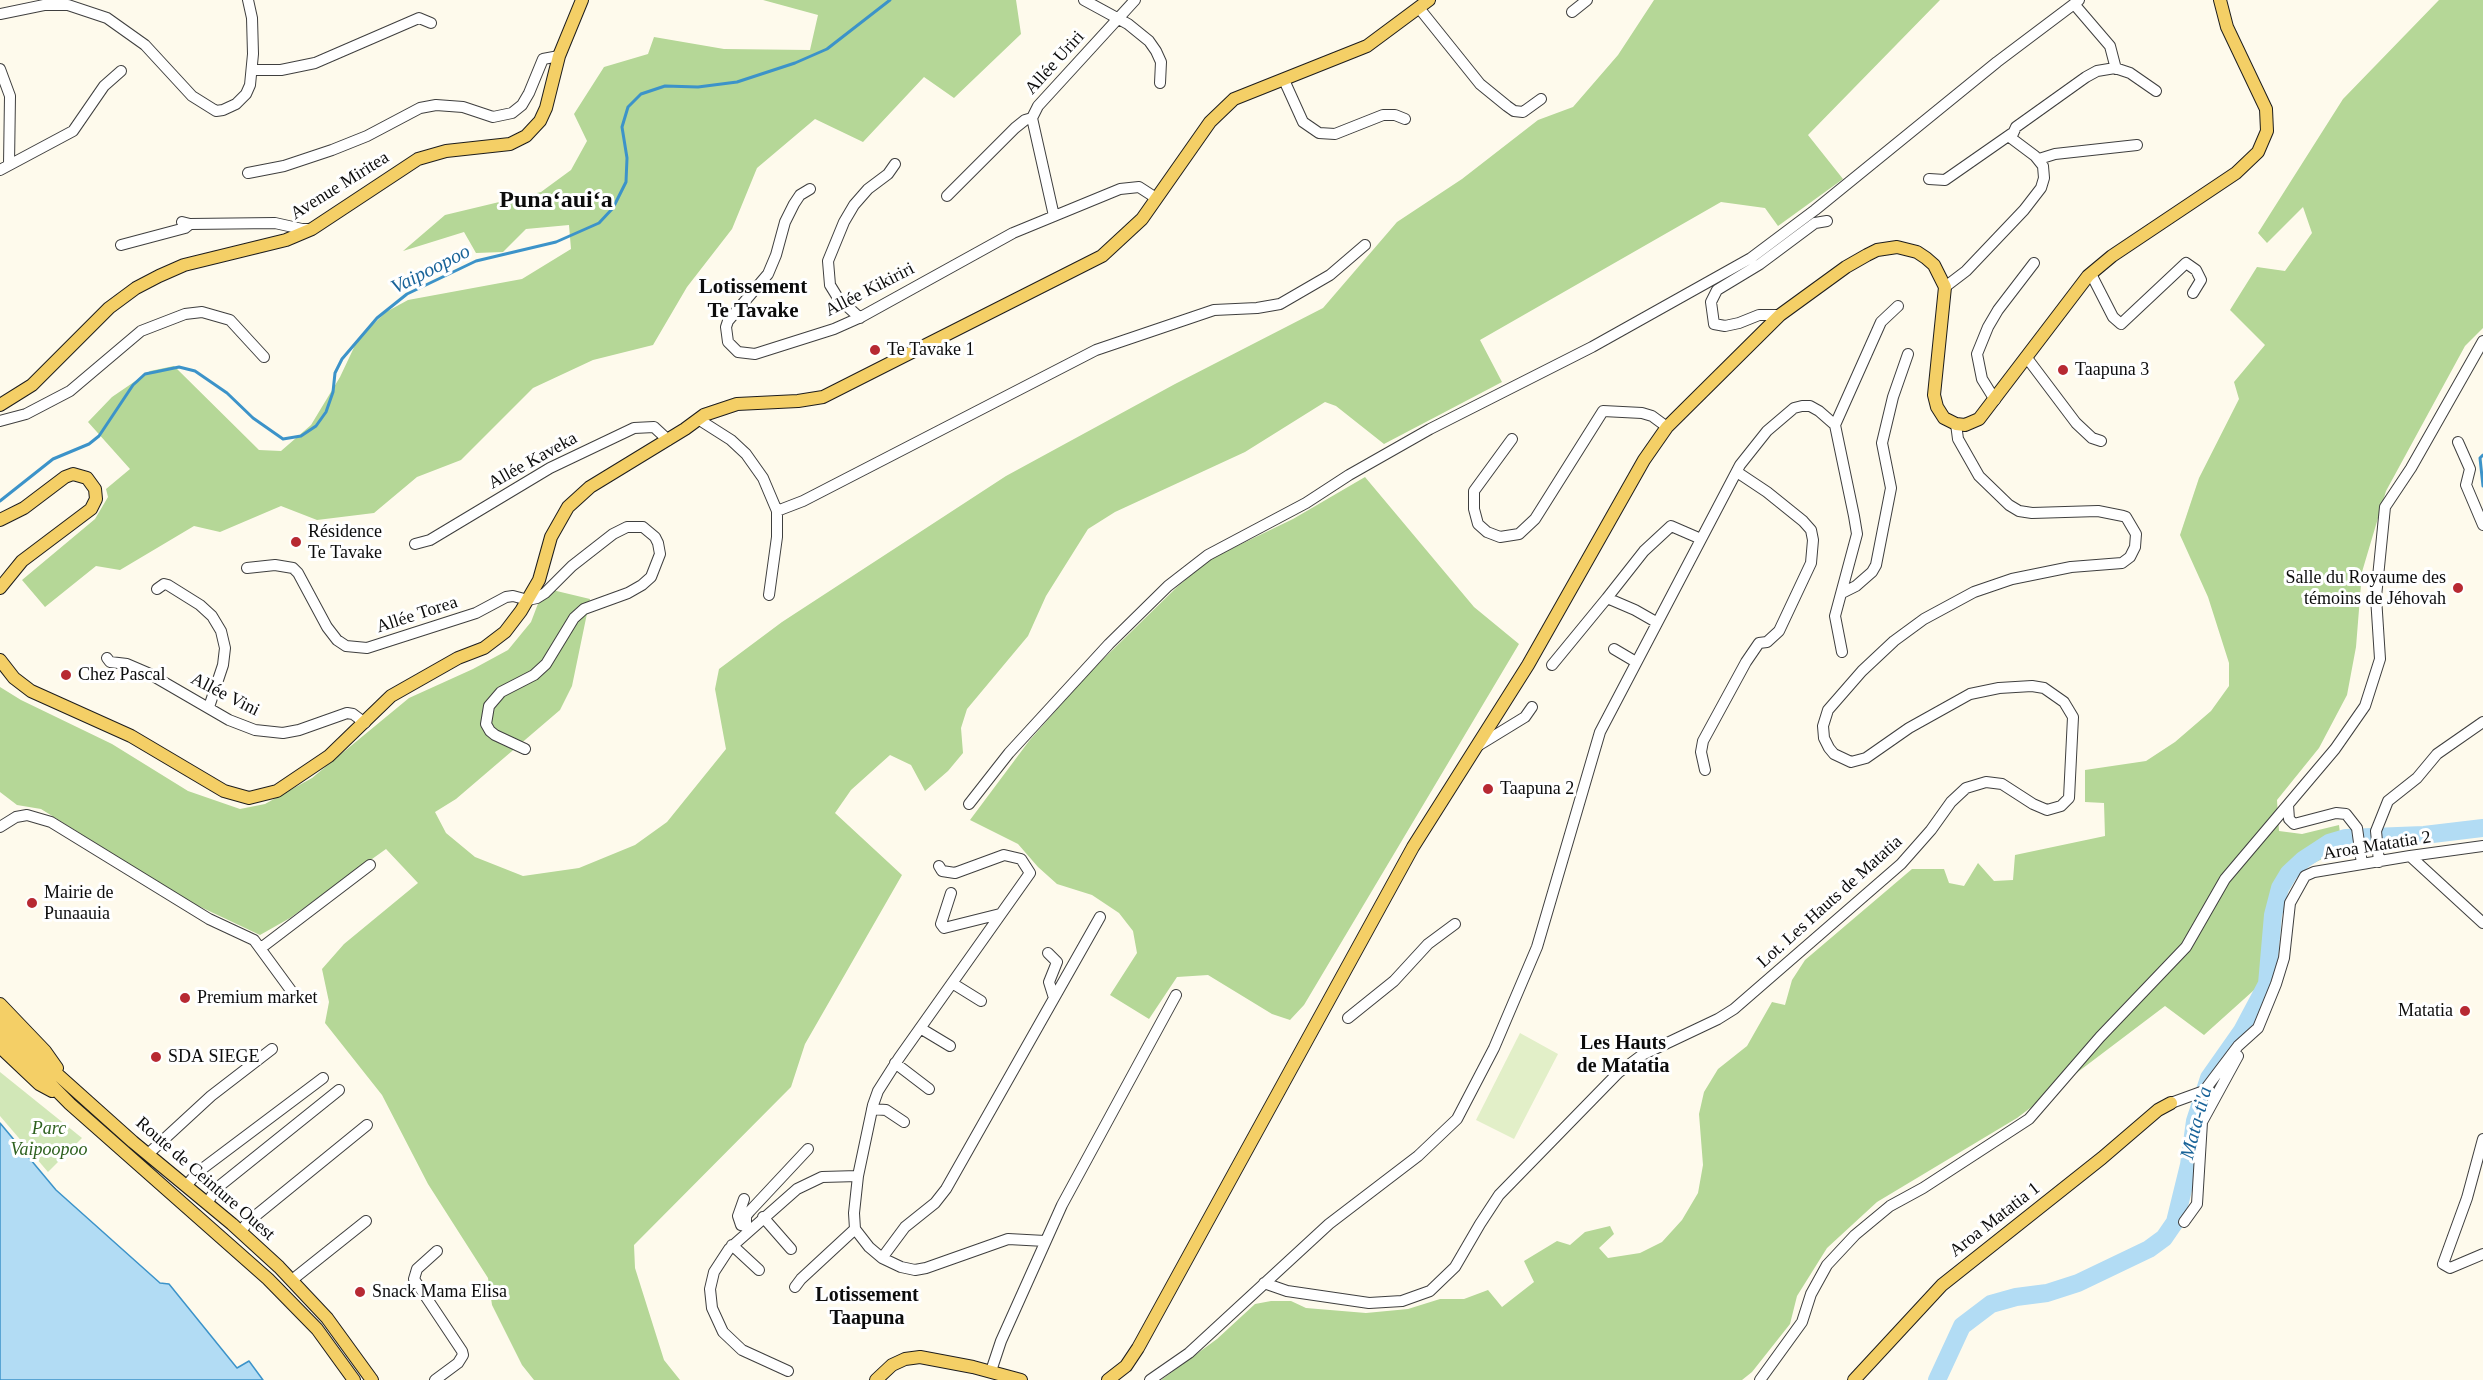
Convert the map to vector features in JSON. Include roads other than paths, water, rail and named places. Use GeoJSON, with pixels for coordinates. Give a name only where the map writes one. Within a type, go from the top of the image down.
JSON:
{"type":"FeatureCollection","features":[{"type":"Feature","properties":{"kind":"main road","name":"Avenue Miritea"},"geometry":{"type":"LineString","coordinates":[[0,405],[32,385],[98,317],[136,288],[184,265],[286,240],[312,229],[418,159],[446,151],[510,144],[526,136],[541,120],[546,108],[559,56],[582,0]]}},
{"type":"Feature","properties":{"kind":"main road"},"geometry":{"type":"LineString","coordinates":[[0,660],[14,678],[31,691],[131,736],[224,791],[243,797],[263,796],[295,780],[329,756],[391,696],[458,658],[484,648],[505,632],[539,580],[551,537],[568,507],[590,487],[668,440],[704,415],[737,404],[798,401],[823,397],[1102,256],[1142,219],[1210,122],[1234,99],[1367,46],[1429,0]]}},
{"type":"Feature","properties":{"kind":"main road"},"geometry":{"type":"LineString","coordinates":[[1108,1380],[1126,1366],[1136,1352],[1407,858],[1542,640],[1644,460],[1667,427],[1780,315],[1846,267],[1887,247],[1908,248],[1934,265],[1945,287],[1934,395],[1940,413],[1956,424],[1965,425],[1979,419],[2091,274],[2112,256],[2236,173],[2252,160],[2262,145],[2267,124],[2264,102],[2227,27],[2220,0]]}},
{"type":"Feature","properties":{"kind":"main road"},"geometry":{"type":"LineString","coordinates":[[0,520],[24,508],[65,477],[73,474],[87,478],[95,489],[96,499],[91,509],[22,561],[0,588]]}},
{"type":"Feature","properties":{"kind":"main road"},"geometry":{"type":"LineString","coordinates":[[0,1004],[45,1051],[66,1081]]}},
{"type":"Feature","properties":{"kind":"main road","name":"Route de Ceinture Ouest"},"geometry":{"type":"LineString","coordinates":[[0,1019],[66,1081],[292,1280],[327,1318],[372,1380]]}},
{"type":"Feature","properties":{"kind":"main road","name":"Route de Ceinture Ouest"},"geometry":{"type":"LineString","coordinates":[[0,1033],[59,1094],[268,1278],[317,1329],[354,1380]]}},
{"type":"Feature","properties":{"kind":"main road"},"geometry":{"type":"LineString","coordinates":[[0,1047],[39,1084],[59,1094]]}},
{"type":"Feature","properties":{"kind":"main road","name":"Aroa Matatia 1"},"geometry":{"type":"LineString","coordinates":[[1854,1380],[1942,1285],[2102,1158],[2158,1110],[2171,1103]]}},
{"type":"Feature","properties":{"kind":"main road"},"geometry":{"type":"LineString","coordinates":[[876,1380],[892,1365],[911,1358],[932,1358],[1021,1380]]}},
{"type":"Feature","properties":{"kind":"street"},"geometry":{"type":"LineString","coordinates":[[0,14],[44,5],[68,5],[107,18],[145,45],[192,96],[216,111],[230,108],[242,99],[250,85],[252,18],[248,0]]}},
{"type":"Feature","properties":{"kind":"street"},"geometry":{"type":"LineString","coordinates":[[1084,0],[1139,32],[1156,51],[1161,62],[1160,83]]}},
{"type":"Feature","properties":{"kind":"street","name":"Allée Uriri"},"geometry":{"type":"LineString","coordinates":[[947,196],[1015,128],[1025,120],[1032,118],[1036,108],[1135,0]]}},
{"type":"Feature","properties":{"kind":"street"},"geometry":{"type":"LineString","coordinates":[[1572,12],[1587,0]]}},
{"type":"Feature","properties":{"kind":"street"},"geometry":{"type":"LineString","coordinates":[[969,804],[1010,753],[1109,644],[1168,586],[1209,555],[1306,503],[1349,475],[1430,429],[1592,347],[1751,258],[1815,210],[1997,62],[2077,2],[2110,46],[2116,69]]}},
{"type":"Feature","properties":{"kind":"street"},"geometry":{"type":"LineString","coordinates":[[1419,8],[1480,84],[1507,106],[1514,111],[1523,112],[1541,99]]}},
{"type":"Feature","properties":{"kind":"street"},"geometry":{"type":"LineString","coordinates":[[252,70],[281,70],[315,63],[419,18],[430,23]]}},
{"type":"Feature","properties":{"kind":"street"},"geometry":{"type":"LineString","coordinates":[[248,173],[284,166],[332,150],[367,136],[420,108],[436,105],[463,107],[493,117],[512,113],[522,105],[529,93],[543,59],[559,56]]}},
{"type":"Feature","properties":{"kind":"street"},"geometry":{"type":"LineString","coordinates":[[0,69],[10,96],[4,167]]}},
{"type":"Feature","properties":{"kind":"street"},"geometry":{"type":"LineString","coordinates":[[1929,179],[1945,180],[2097,71],[2116,69],[2140,79],[2156,91]]}},
{"type":"Feature","properties":{"kind":"street"},"geometry":{"type":"LineString","coordinates":[[4,167],[73,131],[104,86],[121,71]]}},
{"type":"Feature","properties":{"kind":"street"},"geometry":{"type":"LineString","coordinates":[[1284,80],[1304,122],[1319,132],[1335,134],[1383,115],[1395,115],[1405,119]]}},
{"type":"Feature","properties":{"kind":"street"},"geometry":{"type":"LineString","coordinates":[[1032,118],[1054,216]]}},
{"type":"Feature","properties":{"kind":"street"},"geometry":{"type":"LineString","coordinates":[[1945,287],[1966,271],[2037,195],[2044,178],[2043,166],[2039,159],[2011,138],[2011,134]]}},
{"type":"Feature","properties":{"kind":"street"},"geometry":{"type":"LineString","coordinates":[[2039,159],[2055,154],[2137,145]]}},
{"type":"Feature","properties":{"kind":"street"},"geometry":{"type":"LineString","coordinates":[[860,318],[838,298],[830,285],[828,261],[844,222],[854,205],[868,189],[888,174],[895,164]]}},
{"type":"Feature","properties":{"kind":"street","name":"Allée Kikiriri"},"geometry":{"type":"LineString","coordinates":[[810,189],[800,195],[785,222],[776,255],[768,273],[728,321],[726,327],[728,342],[738,352],[755,354],[834,329],[860,318],[1013,233],[1124,188],[1139,187],[1156,198]]}},
{"type":"Feature","properties":{"kind":"street"},"geometry":{"type":"LineString","coordinates":[[1780,315],[1760,315],[1739,323],[1714,324],[1711,302],[1717,290],[1760,264],[1815,224],[1825,222],[1815,210]]}},
{"type":"Feature","properties":{"kind":"street"},"geometry":{"type":"LineString","coordinates":[[121,245],[174,231],[186,223],[275,223],[312,229]]}},
{"type":"Feature","properties":{"kind":"street"},"geometry":{"type":"LineString","coordinates":[[777,511],[803,501],[1096,350],[1214,310],[1257,308],[1280,304],[1330,275],[1365,245]]}},
{"type":"Feature","properties":{"kind":"street"},"geometry":{"type":"LineString","coordinates":[[1995,400],[1982,379],[1977,354],[1998,310],[2034,262]]}},
{"type":"Feature","properties":{"kind":"street"},"geometry":{"type":"LineString","coordinates":[[2091,274],[2112,317],[2121,324],[2186,262],[2196,270],[2201,279],[2193,293]]}},
{"type":"Feature","properties":{"kind":"street"},"geometry":{"type":"LineString","coordinates":[[1835,426],[1881,322],[1898,306]]}},
{"type":"Feature","properties":{"kind":"street"},"geometry":{"type":"LineString","coordinates":[[0,421],[26,414],[70,391],[141,331],[185,314],[202,312],[230,320],[264,357]]}},
{"type":"Feature","properties":{"kind":"street"},"geometry":{"type":"LineString","coordinates":[[1760,1380],[1802,1322],[1811,1294],[1827,1265],[1855,1235],[1890,1206],[1923,1188],[2029,1119],[2092,1045],[2186,947],[2225,879],[2335,749],[2366,704],[2380,659],[2376,597],[2385,507],[2411,468],[2483,341]]}},
{"type":"Feature","properties":{"kind":"street"},"geometry":{"type":"LineString","coordinates":[[1842,593],[1856,586],[1872,572],[1876,565],[1892,488],[1882,443],[1893,397],[1908,354]]}},
{"type":"Feature","properties":{"kind":"street"},"geometry":{"type":"LineString","coordinates":[[2027,358],[2076,423],[2092,438],[2101,441]]}},
{"type":"Feature","properties":{"kind":"street"},"geometry":{"type":"LineString","coordinates":[[1150,1380],[1189,1353],[1329,1224],[1429,1147],[1453,1124],[1494,1048],[1534,954],[1597,740],[1656,622],[1737,472],[1766,431],[1794,408],[1810,406],[1835,426],[1857,534],[1835,616],[1842,652]]}},
{"type":"Feature","properties":{"kind":"street"},"geometry":{"type":"LineString","coordinates":[[1512,439],[1474,491],[1473,500],[1478,524],[1487,532],[1500,537],[1519,534],[1535,519],[1603,411],[1642,413],[1652,416],[1667,427]]}},
{"type":"Feature","properties":{"kind":"street"},"geometry":{"type":"LineString","coordinates":[[698,419],[731,440],[746,454],[763,478],[777,511],[777,537],[769,595]]}},
{"type":"Feature","properties":{"kind":"street","name":"Lot. Les Hauts de Matatia"},"geometry":{"type":"LineString","coordinates":[[1264,1283],[1287,1291],[1369,1303],[1402,1300],[1430,1291],[1451,1272],[1486,1214],[1503,1191],[1614,1076],[1642,1055],[1734,1009],[1901,864],[1934,826],[1950,802],[1966,788],[1986,782],[2002,784],[2033,804],[2047,810],[2061,806],[2069,798],[2073,717],[2064,702],[2044,688],[2032,686],[1999,688],[1970,694],[1909,728],[1866,758],[1851,762],[1834,754],[1824,738],[1824,722],[1828,710],[1862,671],[1894,641],[1924,619],[1974,592],[2012,579],[2071,567],[2122,563],[2135,547],[2136,534],[2126,518],[2122,516],[2098,511],[2032,513],[2019,511],[2009,505],[1979,476],[1958,439],[1956,424]]}},
{"type":"Feature","properties":{"kind":"street","name":"Allée Kaveka"},"geometry":{"type":"LineString","coordinates":[[415,544],[430,540],[550,468],[634,428],[654,427],[668,440]]}},
{"type":"Feature","properties":{"kind":"street"},"geometry":{"type":"LineString","coordinates":[[2458,442],[2470,469],[2466,485],[2483,525]]}},
{"type":"Feature","properties":{"kind":"street"},"geometry":{"type":"LineString","coordinates":[[1705,770],[1701,752],[1709,728],[1752,652],[1759,643],[1774,637],[1779,631],[1811,563],[1813,540],[1811,530],[1788,508],[1737,472]]}},
{"type":"Feature","properties":{"kind":"street"},"geometry":{"type":"LineString","coordinates":[[1552,665],[1644,551],[1671,526],[1701,539]]}},
{"type":"Feature","properties":{"kind":"street"},"geometry":{"type":"LineString","coordinates":[[525,749],[495,735],[486,724],[486,715],[494,697],[534,675],[546,664],[574,618],[584,609],[628,593],[651,577],[658,564],[660,554],[658,543],[644,527],[627,527],[613,534],[572,566],[545,593],[528,600]]}},
{"type":"Feature","properties":{"kind":"street","name":"Allée Torea"},"geometry":{"type":"LineString","coordinates":[[246,568],[275,565],[292,568],[298,573],[327,627],[337,640],[346,646],[360,648],[394,641],[465,616],[506,597],[513,596],[528,600]]}},
{"type":"Feature","properties":{"kind":"street"},"geometry":{"type":"LineString","coordinates":[[157,589],[164,584],[168,585],[200,605],[212,616],[221,631],[225,648],[223,665],[210,707]]}},
{"type":"Feature","properties":{"kind":"street"},"geometry":{"type":"LineString","coordinates":[[1606,598],[1656,622]]}},
{"type":"Feature","properties":{"kind":"street"},"geometry":{"type":"LineString","coordinates":[[1614,649],[1636,662]]}},
{"type":"Feature","properties":{"kind":"street","name":"Allée Vini"},"geometry":{"type":"LineString","coordinates":[[107,658],[110,662],[126,664],[148,673],[229,720],[265,732],[283,733],[306,728],[347,713],[353,714],[364,723]]}},
{"type":"Feature","properties":{"kind":"street"},"geometry":{"type":"LineString","coordinates":[[1476,747],[1525,717],[1532,707]]}},
{"type":"Feature","properties":{"kind":"street"},"geometry":{"type":"LineString","coordinates":[[2378,856],[2376,831],[2388,801],[2417,778],[2437,754],[2483,722]]}},
{"type":"Feature","properties":{"kind":"street"},"geometry":{"type":"LineString","coordinates":[[2288,805],[2289,819],[2294,824],[2346,814],[2357,828],[2362,864]]}},
{"type":"Feature","properties":{"kind":"street"},"geometry":{"type":"LineString","coordinates":[[0,827],[16,817],[27,815],[51,822],[209,919],[254,940],[295,996]]}},
{"type":"Feature","properties":{"kind":"street","name":"Aroa Matatia 2"},"geometry":{"type":"LineString","coordinates":[[2171,1103],[2198,1095],[2209,1086],[2238,1046],[2258,1028],[2284,958],[2290,903],[2305,876],[2314,872],[2362,864],[2378,856],[2410,856],[2483,846]]}},
{"type":"Feature","properties":{"kind":"street"},"geometry":{"type":"LineString","coordinates":[[939,866],[942,871],[955,873],[1004,855],[1021,859],[1030,873],[895,1063],[878,1091],[858,1176],[854,1213],[855,1229],[869,1247],[882,1258],[901,1267],[915,1270],[1008,1239],[1045,1241]]}},
{"type":"Feature","properties":{"kind":"street"},"geometry":{"type":"LineString","coordinates":[[2410,856],[2483,922]]}},
{"type":"Feature","properties":{"kind":"street"},"geometry":{"type":"LineString","coordinates":[[261,948],[370,865]]}},
{"type":"Feature","properties":{"kind":"street"},"geometry":{"type":"LineString","coordinates":[[951,893],[940,924],[944,928],[1000,914]]}},
{"type":"Feature","properties":{"kind":"street"},"geometry":{"type":"LineString","coordinates":[[882,1258],[905,1227],[935,1203],[946,1189],[1100,917]]}},
{"type":"Feature","properties":{"kind":"street"},"geometry":{"type":"LineString","coordinates":[[1348,1018],[1394,981],[1428,944],[1455,924]]}},
{"type":"Feature","properties":{"kind":"street"},"geometry":{"type":"LineString","coordinates":[[1048,953],[1057,962],[1049,982],[1054,998]]}},
{"type":"Feature","properties":{"kind":"street"},"geometry":{"type":"LineString","coordinates":[[952,983],[981,1001]]}},
{"type":"Feature","properties":{"kind":"street"},"geometry":{"type":"LineString","coordinates":[[991,1371],[1045,1241],[1097,1138],[1176,995]]}},
{"type":"Feature","properties":{"kind":"street"},"geometry":{"type":"LineString","coordinates":[[920,1028],[950,1046]]}},
{"type":"Feature","properties":{"kind":"street"},"geometry":{"type":"LineString","coordinates":[[2184,1222],[2197,1204],[2202,1122],[2248,1039]]}},
{"type":"Feature","properties":{"kind":"street"},"geometry":{"type":"LineString","coordinates":[[148,1154],[211,1096],[272,1049]]}},
{"type":"Feature","properties":{"kind":"street"},"geometry":{"type":"LineString","coordinates":[[895,1063],[929,1089]]}},
{"type":"Feature","properties":{"kind":"street"},"geometry":{"type":"LineString","coordinates":[[186,1186],[198,1172],[323,1078]]}},
{"type":"Feature","properties":{"kind":"street"},"geometry":{"type":"LineString","coordinates":[[207,1203],[217,1188],[339,1090]]}},
{"type":"Feature","properties":{"kind":"street"},"geometry":{"type":"LineString","coordinates":[[872,1109],[886,1110],[904,1122]]}},
{"type":"Feature","properties":{"kind":"street"},"geometry":{"type":"LineString","coordinates":[[240,1232],[249,1221],[367,1125]]}},
{"type":"Feature","properties":{"kind":"street"},"geometry":{"type":"LineString","coordinates":[[2483,1139],[2467,1198],[2443,1264],[2450,1268],[2483,1254]]}},
{"type":"Feature","properties":{"kind":"street"},"geometry":{"type":"LineString","coordinates":[[749,1226],[746,1216],[808,1149]]}},
{"type":"Feature","properties":{"kind":"street"},"geometry":{"type":"LineString","coordinates":[[788,1371],[742,1350],[718,1326],[712,1308],[712,1280],[717,1263],[749,1226],[806,1183],[831,1175],[858,1176]]}},
{"type":"Feature","properties":{"kind":"street"},"geometry":{"type":"LineString","coordinates":[[744,1199],[738,1216],[741,1225],[749,1226]]}},
{"type":"Feature","properties":{"kind":"street"},"geometry":{"type":"LineString","coordinates":[[763,1217],[791,1249]]}},
{"type":"Feature","properties":{"kind":"street"},"geometry":{"type":"LineString","coordinates":[[292,1280],[366,1221]]}},
{"type":"Feature","properties":{"kind":"street"},"geometry":{"type":"LineString","coordinates":[[795,1287],[855,1229]]}},
{"type":"Feature","properties":{"kind":"street"},"geometry":{"type":"LineString","coordinates":[[732,1245],[759,1270]]}},
{"type":"Feature","properties":{"kind":"street"},"geometry":{"type":"LineString","coordinates":[[435,1380],[458,1363],[463,1355],[414,1279],[417,1269],[437,1251]]}},
{"type":"Feature","properties":{"kind":"water"},"geometry":{"type":"Polygon","coordinates":[[[0,1123],[56,1190],[160,1283],[169,1284],[237,1368],[249,1361],[263,1380],[0,1380],[0,1123]]]}},
{"type":"Feature","properties":{"kind":"waterway","name":"Vaipoopoo"},"geometry":{"type":"LineString","coordinates":[[0,501],[53,459],[89,444],[99,436],[133,385],[145,374],[179,367],[195,371],[227,393],[253,418],[283,439],[301,436],[316,426],[326,412],[333,392],[335,373],[342,359],[377,318],[407,294],[476,261],[556,242],[599,223],[613,208],[626,182],[627,158],[622,127],[628,107],[641,94],[665,86],[698,87],[737,82],[795,63],[827,49],[890,0]]}},
{"type":"Feature","properties":{"kind":"waterway"},"geometry":{"type":"LineString","coordinates":[[2483,455],[2480,458],[2483,486]]}},
{"type":"Feature","properties":{"kind":"waterway","name":"Mata-ti'a"},"geometry":{"type":"LineString","coordinates":[[1937,1380],[1962,1326],[1991,1304],[2016,1297],[2047,1293],[2078,1283],[2149,1249],[2164,1238],[2175,1222],[2189,1165],[2195,1121],[2209,1078],[2242,1031],[2267,984],[2273,915],[2280,888],[2289,873],[2303,860],[2329,843],[2346,838],[2424,835],[2483,828]]}},
{"type":"Feature","properties":{"kind":"place","name":"Te Tavake 1"},"geometry":{"type":"Point","coordinates":[875,350]}},
{"type":"Feature","properties":{"kind":"place","name":"Taapuna 3"},"geometry":{"type":"Point","coordinates":[2063,370]}},
{"type":"Feature","properties":{"kind":"place","name":"Résidence Te Tavake"},"geometry":{"type":"Point","coordinates":[296,542]}},
{"type":"Feature","properties":{"kind":"place","name":"Salle du Royaume des témoins de Jéhovah"},"geometry":{"type":"Point","coordinates":[2458,588]}},
{"type":"Feature","properties":{"kind":"place","name":"Chez Pascal"},"geometry":{"type":"Point","coordinates":[66,675]}},
{"type":"Feature","properties":{"kind":"place","name":"Taapuna 2"},"geometry":{"type":"Point","coordinates":[1488,789]}},
{"type":"Feature","properties":{"kind":"place","name":"Mairie de Punaauia"},"geometry":{"type":"Point","coordinates":[32,903]}},
{"type":"Feature","properties":{"kind":"place","name":"Premium market"},"geometry":{"type":"Point","coordinates":[185,998]}},
{"type":"Feature","properties":{"kind":"place","name":"Matatia"},"geometry":{"type":"Point","coordinates":[2465,1011]}},
{"type":"Feature","properties":{"kind":"place","name":"SDA SIEGE"},"geometry":{"type":"Point","coordinates":[156,1057]}},
{"type":"Feature","properties":{"kind":"place","name":"Snack Mama Elisa"},"geometry":{"type":"Point","coordinates":[360,1292]}},
{"type":"Feature","properties":{"kind":"district","name":"Punaʻauiʻa"},"geometry":{"type":"Point","coordinates":[556,201]}},
{"type":"Feature","properties":{"kind":"district","name":"Lotissement Te Tavake"},"geometry":{"type":"Point","coordinates":[753,300]}},
{"type":"Feature","properties":{"kind":"district","name":"Les Hauts de Matatia"},"geometry":{"type":"Point","coordinates":[1623,1056]}},
{"type":"Feature","properties":{"kind":"district","name":"Lotissement Taapuna"},"geometry":{"type":"Point","coordinates":[867,1308]}},
{"type":"Feature","properties":{"kind":"park label","name":"Parc Vaipoopoo"},"geometry":{"type":"Point","coordinates":[49,1139]}}]}
